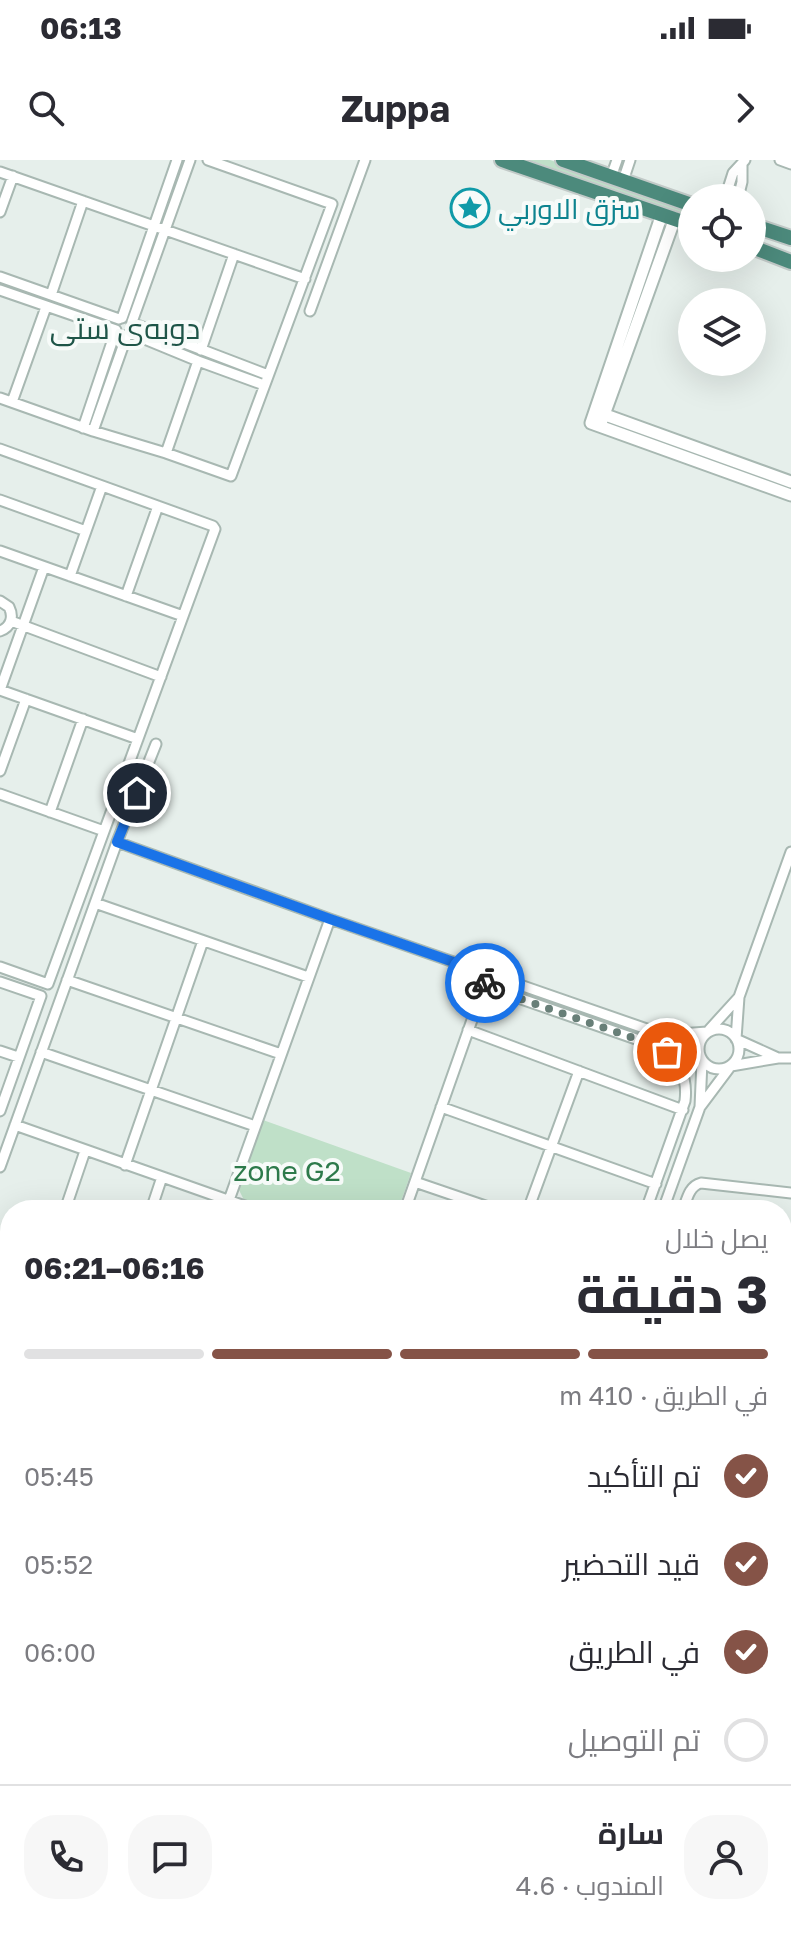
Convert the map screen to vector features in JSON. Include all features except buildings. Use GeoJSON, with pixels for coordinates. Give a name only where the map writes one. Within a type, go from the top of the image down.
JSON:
{"type":"FeatureCollection","features":[{"type":"Feature","properties":{"kind":"highway"},"geometry":{"type":"LineString","coordinates":[[502,160],[678,220]]}},
{"type":"Feature","properties":{"kind":"highway"},"geometry":{"type":"LineString","coordinates":[[563,160],[678,200]]}},
{"type":"Feature","properties":{"kind":"highway"},"geometry":{"type":"LineString","coordinates":[[766,230],[791,238]]}},
{"type":"Feature","properties":{"kind":"highway"},"geometry":{"type":"LineString","coordinates":[[766,252],[791,262]]}},
{"type":"Feature","properties":{"kind":"street"},"geometry":{"type":"LineString","coordinates":[[127,325],[154,226],[177,160]]}},
{"type":"Feature","properties":{"kind":"street"},"geometry":{"type":"LineString","coordinates":[[88,429],[190,160]]}},
{"type":"Feature","properties":{"kind":"street"},"geometry":{"type":"LineString","coordinates":[[0,398],[231,476],[332,204],[208,160]]}},
{"type":"Feature","properties":{"kind":"street"},"geometry":{"type":"LineString","coordinates":[[310,311],[365,160]]}},
{"type":"Feature","properties":{"kind":"street"},"geometry":{"type":"LineString","coordinates":[[617,160],[617,179]]}},
{"type":"Feature","properties":{"kind":"street"},"geometry":{"type":"LineString","coordinates":[[617,179],[630,160]]}},
{"type":"Feature","properties":{"kind":"street"},"geometry":{"type":"LineString","coordinates":[[780,160],[791,164]]}},
{"type":"Feature","properties":{"kind":"street"},"geometry":{"type":"LineString","coordinates":[[729,184],[733,173],[744,162]]}},
{"type":"Feature","properties":{"kind":"street"},"geometry":{"type":"LineString","coordinates":[[742,184],[744,162]]}},
{"type":"Feature","properties":{"kind":"street"},"geometry":{"type":"LineString","coordinates":[[0,172],[305,279]]}},
{"type":"Feature","properties":{"kind":"street"},"geometry":{"type":"LineString","coordinates":[[0,212],[13,176]]}},
{"type":"Feature","properties":{"kind":"street"},"geometry":{"type":"LineString","coordinates":[[51,295],[83,201]]}},
{"type":"Feature","properties":{"kind":"street"},"geometry":{"type":"LineString","coordinates":[[600,418],[668,216]]}},
{"type":"Feature","properties":{"kind":"street"},"geometry":{"type":"LineString","coordinates":[[201,350],[234,254]]}},
{"type":"Feature","properties":{"kind":"street"},"geometry":{"type":"LineString","coordinates":[[1,280],[201,350],[266,380]]}},
{"type":"Feature","properties":{"kind":"street"},"geometry":{"type":"LineString","coordinates":[[0,290],[116,330]]}},
{"type":"Feature","properties":{"kind":"street"},"geometry":{"type":"LineString","coordinates":[[12,402],[46,307]]}},
{"type":"Feature","properties":{"kind":"street"},"geometry":{"type":"LineString","coordinates":[[88,429],[115,326],[127,325],[198,361],[266,380]]}},
{"type":"Feature","properties":{"kind":"street"},"geometry":{"type":"LineString","coordinates":[[166,453],[198,361]]}},
{"type":"Feature","properties":{"kind":"street"},"geometry":{"type":"LineString","coordinates":[[600,418],[791,482]]}},
{"type":"Feature","properties":{"kind":"street"},"geometry":{"type":"LineString","coordinates":[[600,418],[791,495]]}},
{"type":"Feature","properties":{"kind":"street"},"geometry":{"type":"LineString","coordinates":[[0,451],[215,529],[48,984],[0,967]]}},
{"type":"Feature","properties":{"kind":"street"},"geometry":{"type":"LineString","coordinates":[[70,576],[102,486]]}},
{"type":"Feature","properties":{"kind":"street"},"geometry":{"type":"LineString","coordinates":[[0,500],[86,531]]}},
{"type":"Feature","properties":{"kind":"street"},"geometry":{"type":"LineString","coordinates":[[126,596],[158,506]]}},
{"type":"Feature","properties":{"kind":"street"},"geometry":{"type":"LineString","coordinates":[[0,551],[183,616]]}},
{"type":"Feature","properties":{"kind":"street"},"geometry":{"type":"LineString","coordinates":[[44,567],[0,690],[138,739]]}},
{"type":"Feature","properties":{"kind":"street"},"geometry":{"type":"LineString","coordinates":[[0,601],[11,612],[11,621],[0,631]]}},
{"type":"Feature","properties":{"kind":"street"},"geometry":{"type":"LineString","coordinates":[[11,621],[161,677]]}},
{"type":"Feature","properties":{"kind":"street"},"geometry":{"type":"LineString","coordinates":[[0,771],[5,742],[26,699]]}},
{"type":"Feature","properties":{"kind":"street"},"geometry":{"type":"LineString","coordinates":[[50,812],[83,719]]}},
{"type":"Feature","properties":{"kind":"street"},"geometry":{"type":"LineString","coordinates":[[0,1167],[117,842],[156,744]]}},
{"type":"Feature","properties":{"kind":"street"},"geometry":{"type":"LineString","coordinates":[[0,794],[104,831]]}},
{"type":"Feature","properties":{"kind":"street"},"geometry":{"type":"LineString","coordinates":[[117,842],[664,1035],[714,1069],[791,1058]]}},
{"type":"Feature","properties":{"kind":"street"},"geometry":{"type":"LineString","coordinates":[[667,1200],[700,1107],[739,1054],[736,1039],[739,997],[791,852]]}},
{"type":"Feature","properties":{"kind":"street"},"geometry":{"type":"LineString","coordinates":[[95,903],[308,977]]}},
{"type":"Feature","properties":{"kind":"street"},"geometry":{"type":"LineString","coordinates":[[234,1200],[255,1126],[330,919]]}},
{"type":"Feature","properties":{"kind":"street"},"geometry":{"type":"LineString","coordinates":[[125,1165],[203,941]]}},
{"type":"Feature","properties":{"kind":"street"},"geometry":{"type":"LineString","coordinates":[[409,1200],[488,974]]}},
{"type":"Feature","properties":{"kind":"street"},"geometry":{"type":"LineString","coordinates":[[67,980],[281,1054]]}},
{"type":"Feature","properties":{"kind":"street"},"geometry":{"type":"LineString","coordinates":[[0,982],[41,996],[0,1111]]}},
{"type":"Feature","properties":{"kind":"street"},"geometry":{"type":"LineString","coordinates":[[484,986],[659,1047],[678,1063],[686,1092],[683,1110],[650,1200]]}},
{"type":"Feature","properties":{"kind":"street"},"geometry":{"type":"LineString","coordinates":[[700,1107],[702,1060],[698,1052],[699,1043],[739,997]]}},
{"type":"Feature","properties":{"kind":"street"},"geometry":{"type":"LineString","coordinates":[[664,1035],[723,1029],[736,1039],[778,1058]]}},
{"type":"Feature","properties":{"kind":"street"},"geometry":{"type":"LineString","coordinates":[[468,1030],[683,1110]]}},
{"type":"Feature","properties":{"kind":"street"},"geometry":{"type":"LineString","coordinates":[[0,1051],[18,1057]]}},
{"type":"Feature","properties":{"kind":"street"},"geometry":{"type":"LineString","coordinates":[[41,1052],[255,1126]]}},
{"type":"Feature","properties":{"kind":"street"},"geometry":{"type":"LineString","coordinates":[[532,1200],[579,1071]]}},
{"type":"Feature","properties":{"kind":"street"},"geometry":{"type":"LineString","coordinates":[[441,1107],[656,1184]]}},
{"type":"Feature","properties":{"kind":"street"},"geometry":{"type":"LineString","coordinates":[[15,1125],[222,1200]]}},
{"type":"Feature","properties":{"kind":"street"},"geometry":{"type":"LineString","coordinates":[[68,1200],[85,1151]]}},
{"type":"Feature","properties":{"kind":"street"},"geometry":{"type":"LineString","coordinates":[[154,1200],[162,1177]]}},
{"type":"Feature","properties":{"kind":"street"},"geometry":{"type":"LineString","coordinates":[[415,1182],[468,1200]]}},
{"type":"Feature","properties":{"kind":"street"},"geometry":{"type":"LineString","coordinates":[[687,1200],[694,1185],[701,1183],[791,1193]]}},
{"type":"Feature","properties":{"kind":"green space"},"geometry":{"type":"Polygon","coordinates":[[[529,160],[550,160],[678,204],[678,211],[529,160]]]}},
{"type":"Feature","properties":{"kind":"green space","name":"zone G2"},"geometry":{"type":"Polygon","coordinates":[[[263,1120],[411,1173],[402,1200],[244,1200],[239,1190],[263,1120]]]}},
{"type":"Feature","properties":{"kind":"way so far"},"geometry":{"type":"LineString","coordinates":[[485,983],[484,986],[667,1052]]}},
{"type":"Feature","properties":{"kind":"place","name":"سزق الاوربي"},"geometry":{"type":"Point","coordinates":[470,208]}},
{"type":"Feature","properties":{"kind":"district","name":"دوبه‌ی ستی"},"geometry":{"type":"Point","coordinates":[125,328]}},
{"type":"Feature","properties":{"kind":"route"},"geometry":{"type":"LineString","coordinates":[[137,793],[117,842],[488,974],[485,983]]}}]}
